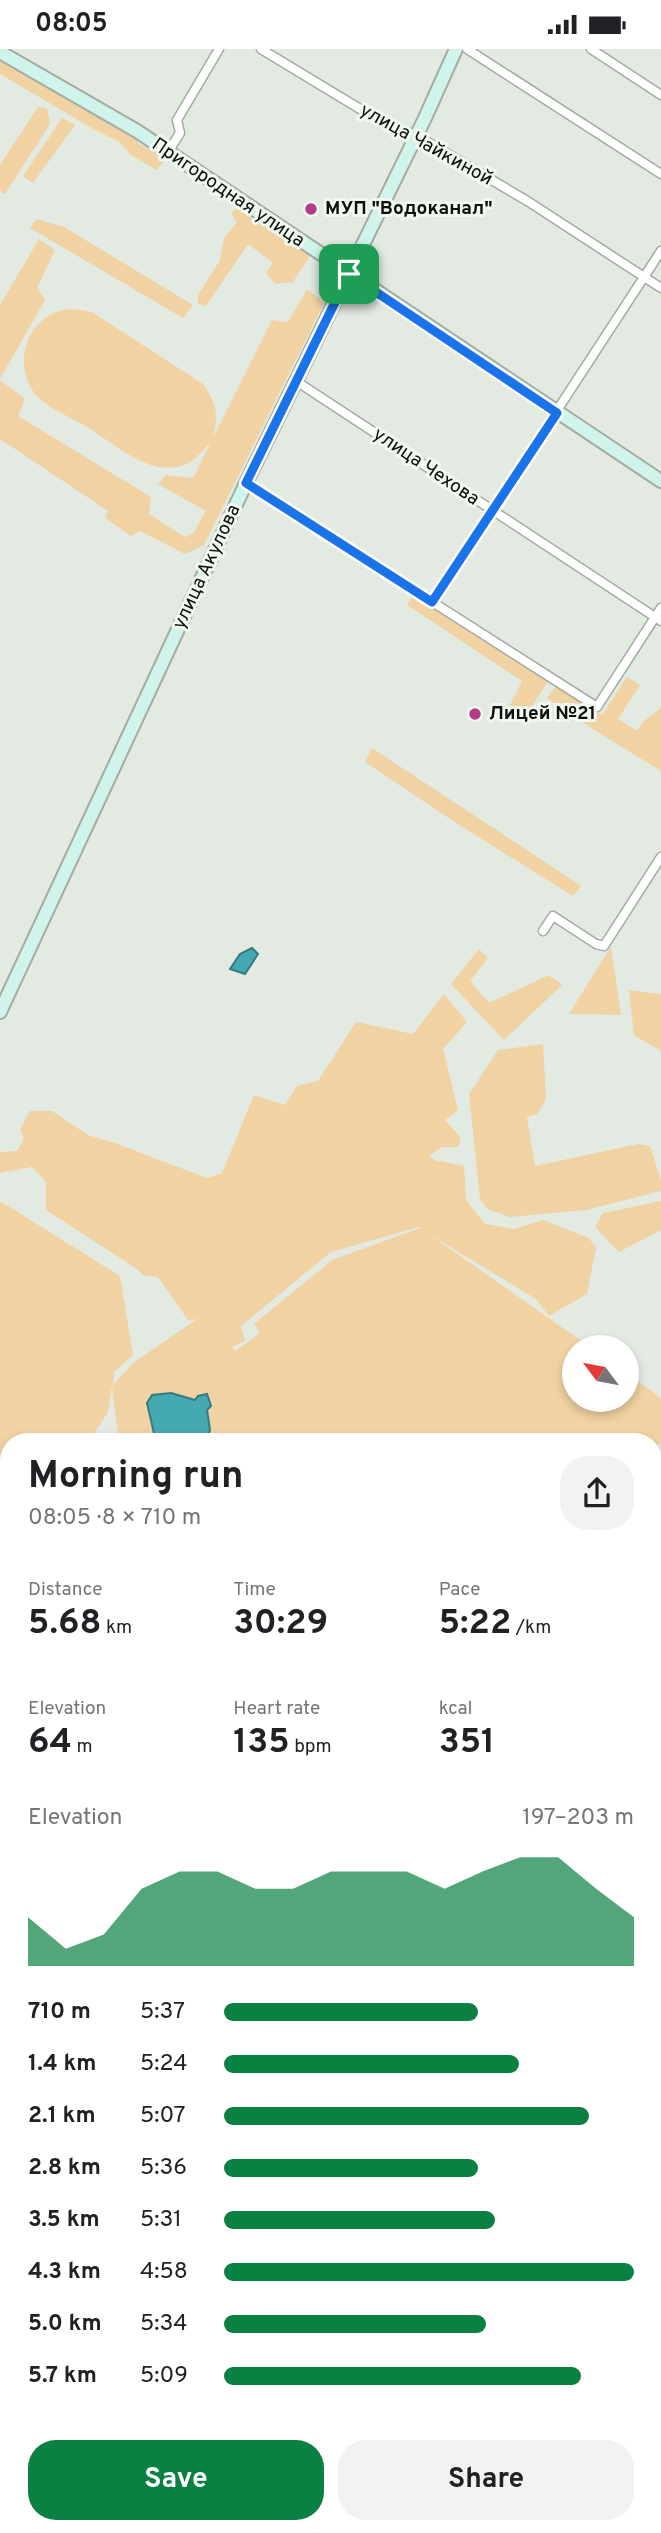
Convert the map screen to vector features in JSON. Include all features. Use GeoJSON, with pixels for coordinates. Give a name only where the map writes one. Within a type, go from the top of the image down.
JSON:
{"type":"FeatureCollection","features":[{"type":"Feature","properties":{"kind":"main road","name":"улица Акулова"},"geometry":{"type":"LineString","coordinates":[[0,1012],[246,483],[456,49]]}},
{"type":"Feature","properties":{"kind":"main road","name":"Пригородная улица"},"geometry":{"type":"LineString","coordinates":[[0,51],[137,131],[661,481]]}},
{"type":"Feature","properties":{"kind":"street"},"geometry":{"type":"LineString","coordinates":[[168,152],[180,132],[177,120],[219,49]]}},
{"type":"Feature","properties":{"kind":"street","name":"улица Чайкиной"},"geometry":{"type":"LineString","coordinates":[[261,49],[385,124],[416,135],[528,202],[661,288]]}},
{"type":"Feature","properties":{"kind":"street"},"geometry":{"type":"LineString","coordinates":[[467,49],[661,174]]}},
{"type":"Feature","properties":{"kind":"street"},"geometry":{"type":"LineString","coordinates":[[591,49],[661,95]]}},
{"type":"Feature","properties":{"kind":"street"},"geometry":{"type":"LineString","coordinates":[[432,602],[661,251]]}},
{"type":"Feature","properties":{"kind":"street","name":"улица Чехова"},"geometry":{"type":"LineString","coordinates":[[296,381],[658,619]]}},
{"type":"Feature","properties":{"kind":"street"},"geometry":{"type":"LineString","coordinates":[[246,483],[597,707],[658,619],[661,608]]}},
{"type":"Feature","properties":{"kind":"street"},"geometry":{"type":"LineString","coordinates":[[543,931],[553,916],[596,944],[604,946],[661,857]]}},
{"type":"Feature","properties":{"kind":"shaded area"},"geometry":{"type":"Polygon","coordinates":[[[0,55],[131,134],[139,144],[166,158],[157,170],[131,155],[119,142],[0,74],[0,55]]]}},
{"type":"Feature","properties":{"kind":"shaded area"},"geometry":{"type":"Polygon","coordinates":[[[38,107],[47,108],[50,124],[5,194],[0,191],[0,165],[38,107]]]}},
{"type":"Feature","properties":{"kind":"shaded area"},"geometry":{"type":"Polygon","coordinates":[[[62,118],[75,125],[33,183],[23,176],[62,118]]]}},
{"type":"Feature","properties":{"kind":"shaded area"},"geometry":{"type":"Polygon","coordinates":[[[236,208],[310,256],[293,282],[275,284],[266,273],[273,263],[248,244],[206,306],[198,304],[198,295],[220,260],[224,238],[237,222],[231,213],[236,208]]]}},
{"type":"Feature","properties":{"kind":"shaded area"},"geometry":{"type":"Polygon","coordinates":[[[36,219],[64,227],[193,305],[183,318],[30,228],[36,219]]]}},
{"type":"Feature","properties":{"kind":"shaded area"},"geometry":{"type":"Polygon","coordinates":[[[39,239],[55,250],[37,288],[45,300],[0,379],[0,305],[39,239]]]}},
{"type":"Feature","properties":{"kind":"shaded area"},"geometry":{"type":"Polygon","coordinates":[[[307,289],[324,303],[204,545],[185,554],[140,531],[131,536],[105,518],[108,511],[0,439],[0,380],[25,399],[18,416],[151,497],[149,514],[185,537],[193,534],[206,511],[158,484],[166,475],[193,478],[211,442],[192,461],[175,467],[148,464],[122,451],[38,397],[30,386],[24,362],[29,338],[45,318],[60,310],[92,312],[203,384],[216,410],[213,438],[272,320],[288,322],[307,289]]]}},
{"type":"Feature","properties":{"kind":"shaded area"},"geometry":{"type":"Polygon","coordinates":[[[413,595],[549,680],[525,717],[509,707],[522,681],[407,605],[413,595]]]}},
{"type":"Feature","properties":{"kind":"shaded area"},"geometry":{"type":"Polygon","coordinates":[[[627,677],[640,685],[618,719],[637,731],[644,721],[661,708],[661,771],[547,698],[556,686],[602,715],[627,677]]]}},
{"type":"Feature","properties":{"kind":"shaded area"},"geometry":{"type":"Polygon","coordinates":[[[372,748],[581,886],[573,896],[453,821],[365,762],[372,748]]]}},
{"type":"Feature","properties":{"kind":"shaded area"},"geometry":{"type":"Polygon","coordinates":[[[611,947],[621,1015],[569,1014],[611,947]]]}},
{"type":"Feature","properties":{"kind":"shaded area"},"geometry":{"type":"Polygon","coordinates":[[[479,949],[488,958],[470,981],[489,1003],[549,975],[562,985],[504,1040],[451,984],[479,949]]]}},
{"type":"Feature","properties":{"kind":"shaded area"},"geometry":{"type":"Polygon","coordinates":[[[629,990],[661,994],[661,1051],[634,1035],[629,990]]]}},
{"type":"Feature","properties":{"kind":"shaded area"},"geometry":{"type":"Polygon","coordinates":[[[444,994],[467,1022],[443,1049],[458,1110],[445,1120],[461,1138],[458,1147],[442,1147],[429,1156],[434,1160],[464,1166],[466,1200],[485,1224],[515,1229],[543,1220],[589,1238],[596,1248],[587,1294],[549,1316],[536,1299],[429,1234],[573,1335],[562,1335],[562,1412],[639,1412],[639,1382],[661,1398],[661,1433],[118,1433],[112,1386],[108,1412],[95,1433],[0,1433],[0,1201],[120,1276],[133,1355],[114,1372],[113,1385],[133,1363],[197,1319],[188,1320],[158,1277],[143,1275],[46,1210],[46,1182],[32,1167],[0,1173],[0,1152],[17,1151],[24,1138],[20,1130],[30,1111],[52,1111],[88,1135],[207,1178],[222,1173],[254,1095],[285,1105],[297,1086],[318,1081],[356,1022],[413,1034],[444,994]],[[420,1228],[331,1252],[241,1326],[245,1341],[232,1347],[235,1351],[260,1333],[254,1324],[332,1260],[420,1228]]]}},
{"type":"Feature","properties":{"kind":"shaded area"},"geometry":{"type":"Polygon","coordinates":[[[543,1044],[546,1099],[537,1114],[527,1117],[535,1166],[638,1144],[650,1146],[661,1181],[661,1191],[586,1210],[510,1217],[487,1209],[480,1199],[469,1094],[498,1050],[543,1044]]]}},
{"type":"Feature","properties":{"kind":"shaded area"},"geometry":{"type":"Polygon","coordinates":[[[661,1201],[661,1230],[619,1252],[595,1227],[603,1213],[661,1201]]]}},
{"type":"Feature","properties":{"kind":"water"},"geometry":{"type":"Polygon","coordinates":[[[252,948],[258,954],[245,974],[230,969],[240,954],[252,948]]]}},
{"type":"Feature","properties":{"kind":"water"},"geometry":{"type":"Polygon","coordinates":[[[171,1393],[195,1400],[198,1396],[207,1394],[211,1406],[207,1410],[209,1433],[154,1433],[147,1403],[152,1395],[171,1393]]]}},
{"type":"Feature","properties":{"kind":"place","name":"МУП \"Водоканал\""},"geometry":{"type":"Point","coordinates":[311,209]}},
{"type":"Feature","properties":{"kind":"place","name":"Лицей №21"},"geometry":{"type":"Point","coordinates":[475,714]}},
{"type":"Feature","properties":{"kind":"route"},"geometry":{"type":"LineString","coordinates":[[349,274],[557,413],[432,602],[246,483],[349,274]]}}]}
